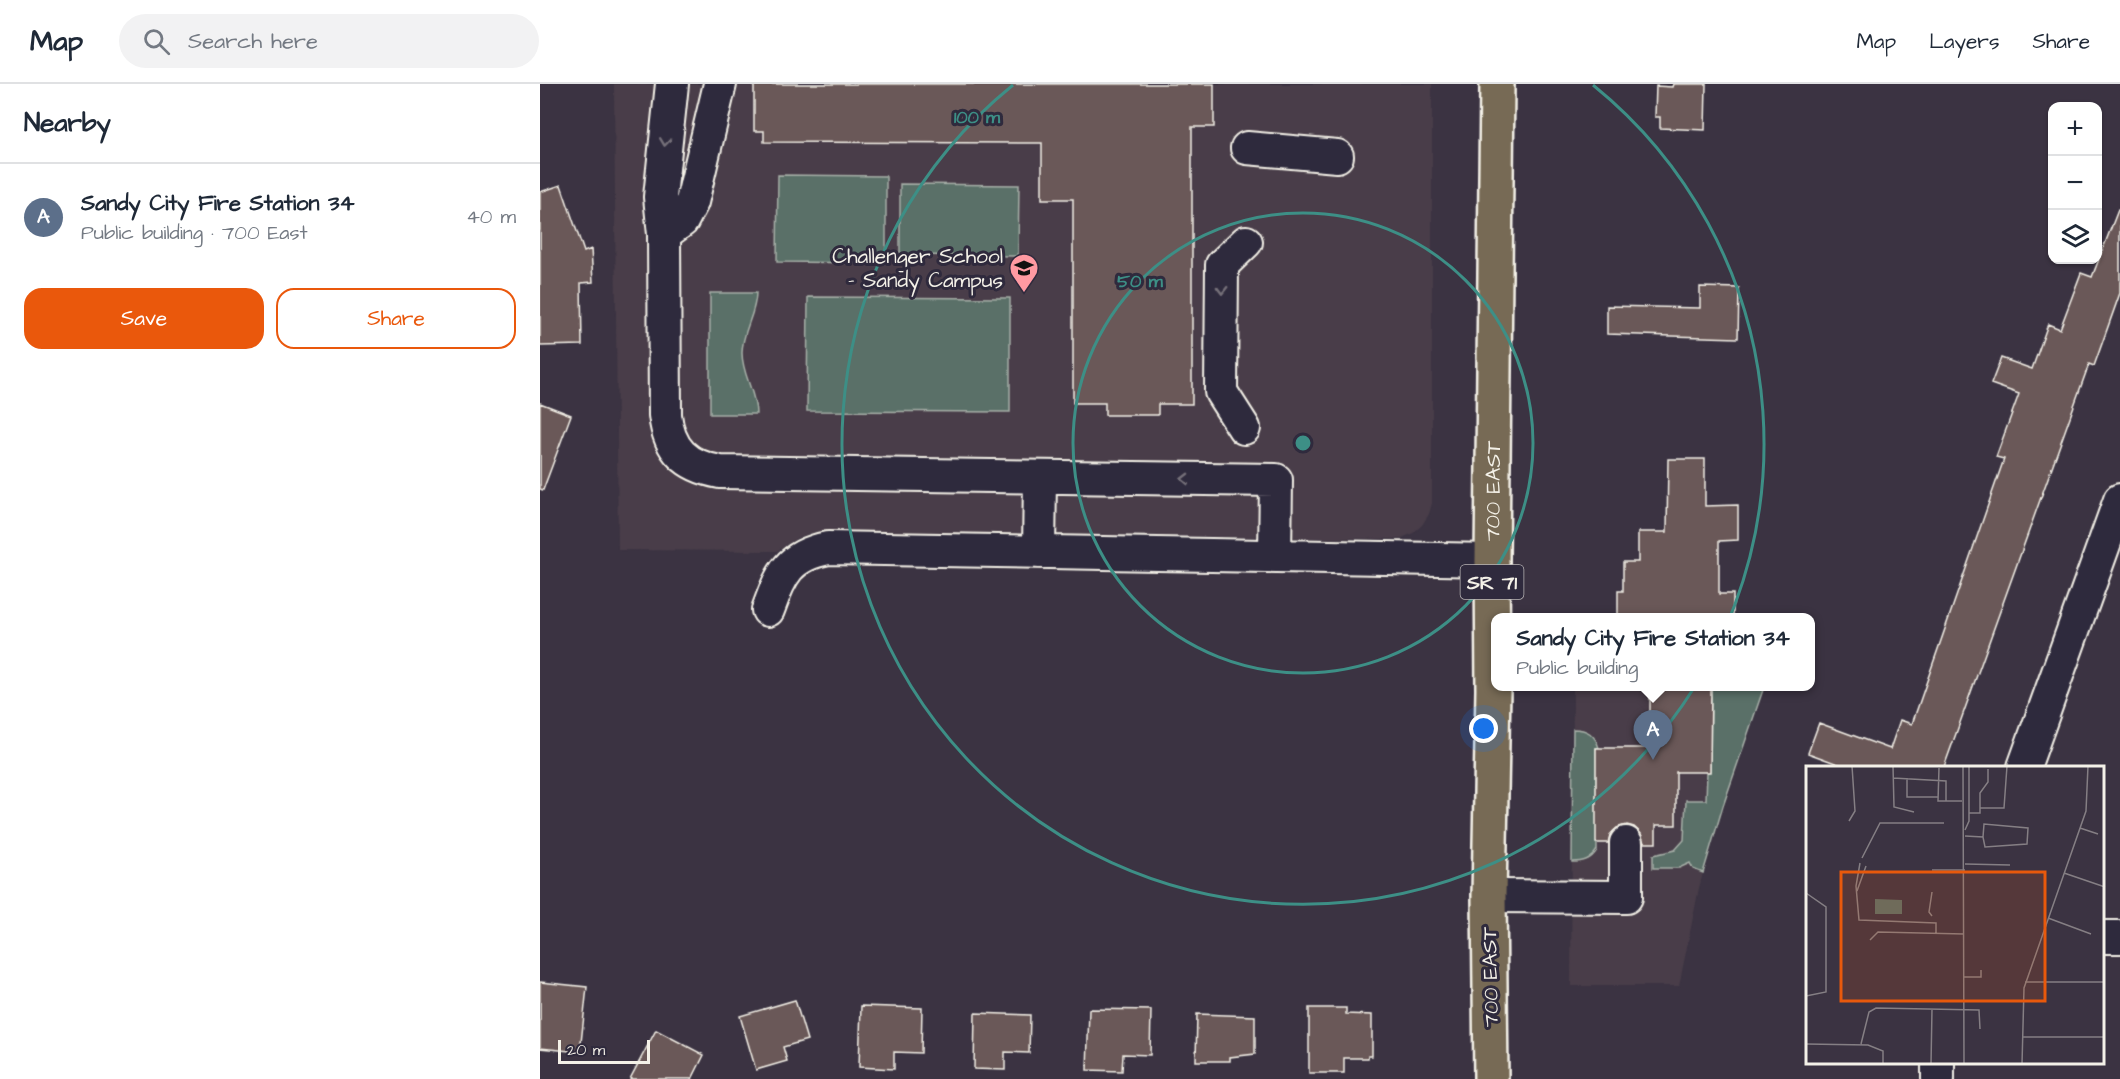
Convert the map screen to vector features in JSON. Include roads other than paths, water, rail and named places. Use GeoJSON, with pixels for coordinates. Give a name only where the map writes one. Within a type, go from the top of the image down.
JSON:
{"type":"FeatureCollection","features":[{"type":"Feature","properties":{"kind":"main road","name":"700 EAST"},"geometry":{"type":"LineString","coordinates":[[1492,613],[1497,84]]}},
{"type":"Feature","properties":{"kind":"main road","name":"700 EAST"},"geometry":{"type":"LineString","coordinates":[[1491,1079],[1489,896],[1493,691]]}},
{"type":"Feature","properties":{"kind":"street"},"geometry":{"type":"LineString","coordinates":[[672,84],[660,185],[664,234],[667,429],[676,449],[692,464],[720,472],[1276,480],[1275,556]]}},
{"type":"Feature","properties":{"kind":"street"},"geometry":{"type":"LineString","coordinates":[[664,234],[675,202],[701,84]]}},
{"type":"Feature","properties":{"kind":"street"},"geometry":{"type":"LineString","coordinates":[[664,234],[682,221],[692,202],[720,84]]}},
{"type":"Feature","properties":{"kind":"street"},"geometry":{"type":"LineString","coordinates":[[1247,148],[1337,156]]}},
{"type":"Feature","properties":{"kind":"street"},"geometry":{"type":"LineString","coordinates":[[1244,428],[1221,392],[1222,265],[1246,242]]}},
{"type":"Feature","properties":{"kind":"street"},"geometry":{"type":"LineString","coordinates":[[1039,552],[1040,477]]}},
{"type":"Feature","properties":{"kind":"street"},"geometry":{"type":"LineString","coordinates":[[2025,766],[2120,500]]}},
{"type":"Feature","properties":{"kind":"street"},"geometry":{"type":"LineString","coordinates":[[768,610],[781,575],[791,564],[815,551],[841,548],[1492,560]]}},
{"type":"Feature","properties":{"kind":"street"},"geometry":{"type":"LineString","coordinates":[[1489,896],[1626,897],[1626,843]]}},
{"type":"Feature","properties":{"kind":"place","name":"Challenger School - Sandy Campus"},"geometry":{"type":"Point","coordinates":[1024,294]}},
{"type":"Feature","properties":{"kind":"place","name":"Sandy City Fire Station 34"},"geometry":{"type":"Point","coordinates":[1653,760]}}]}
